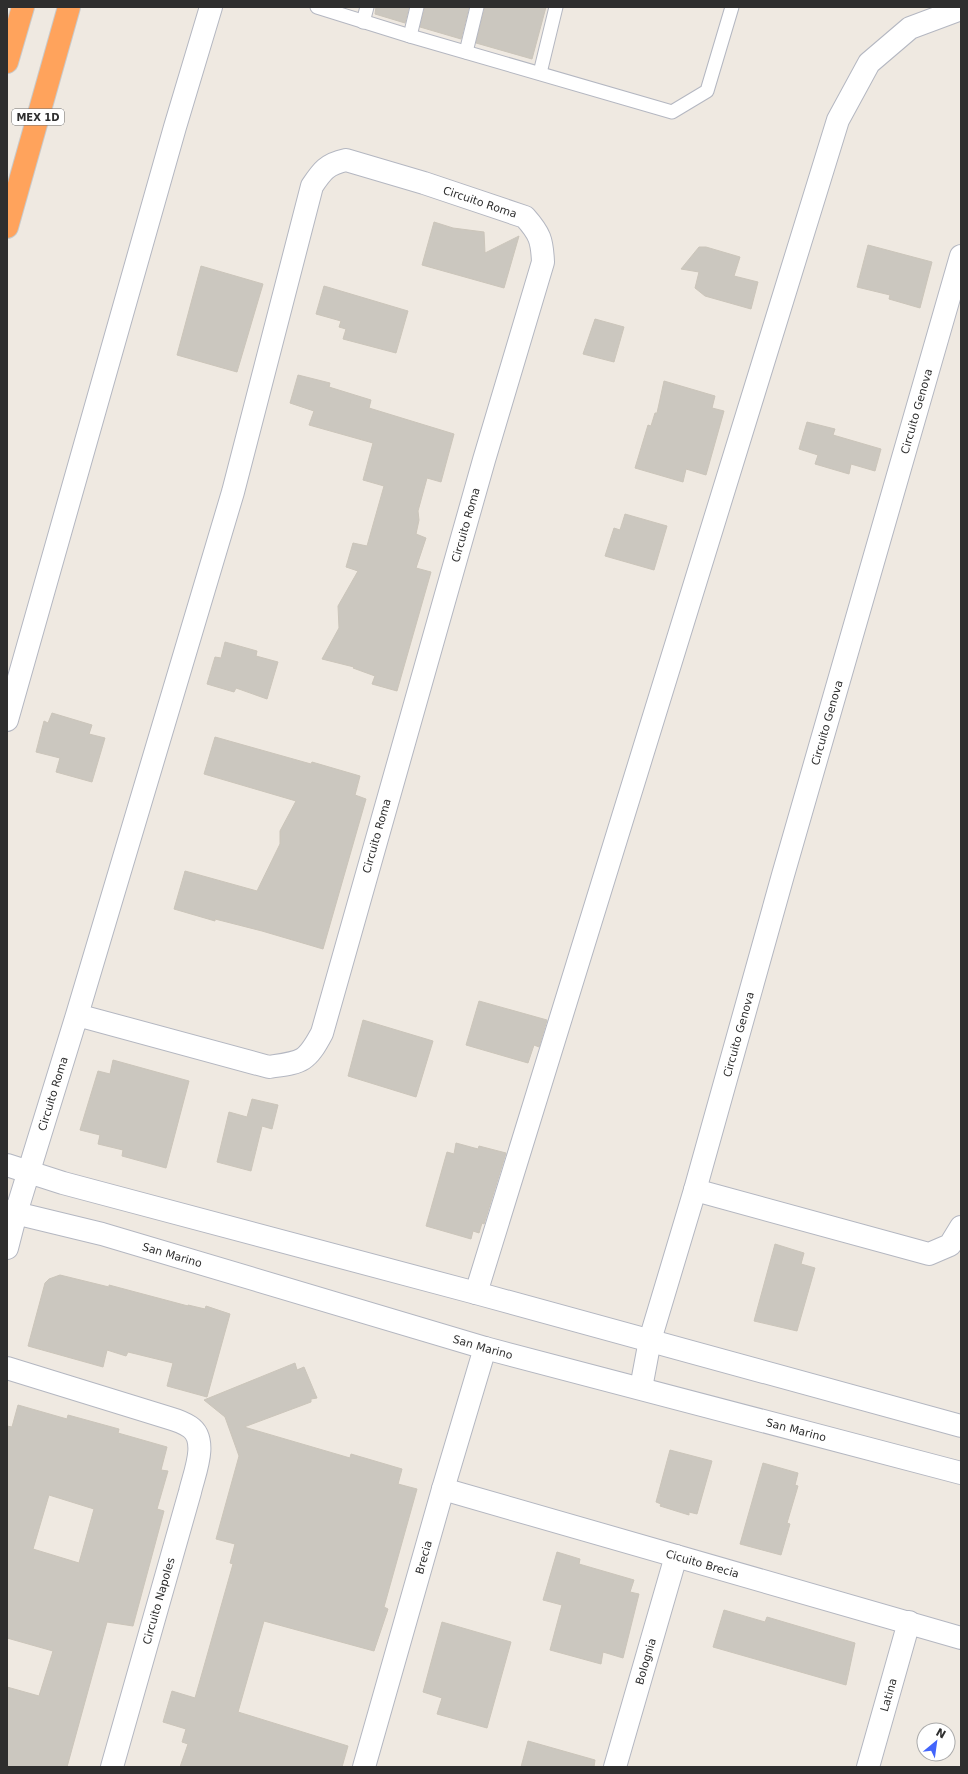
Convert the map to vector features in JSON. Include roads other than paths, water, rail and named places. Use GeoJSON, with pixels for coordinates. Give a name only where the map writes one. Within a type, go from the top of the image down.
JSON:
{"type":"FeatureCollection","features":[{"type":"Feature","properties":{"kind":"highway"},"geometry":{"type":"LineString","coordinates":[[7,62],[23,7]]}},
{"type":"Feature","properties":{"kind":"highway","name":"MEX 1D"},"geometry":{"type":"LineString","coordinates":[[7,227],[69,7]]}},
{"type":"Feature","properties":{"kind":"street"},"geometry":{"type":"LineString","coordinates":[[7,720],[175,127],[211,7]]}},
{"type":"Feature","properties":{"kind":"street"},"geometry":{"type":"LineString","coordinates":[[476,1293],[838,120],[869,64],[910,28],[961,8]]}},
{"type":"Feature","properties":{"kind":"street","name":"Circuito Roma"},"geometry":{"type":"LineString","coordinates":[[29,1172],[233,492],[312,186],[323,170],[335,162],[346,160],[424,183],[525,218],[537,230],[542,243],[543,262],[484,460],[322,1033],[312,1051],[298,1063],[270,1067],[77,1016]]}},
{"type":"Feature","properties":{"kind":"street","name":"Circuito Genova"},"geometry":{"type":"LineString","coordinates":[[641,1388],[650,1340],[695,1190],[783,875],[961,256]]}},
{"type":"Feature","properties":{"kind":"street"},"geometry":{"type":"LineString","coordinates":[[7,1165],[70,1185],[650,1340],[961,1426]]}},
{"type":"Feature","properties":{"kind":"street"},"geometry":{"type":"LineString","coordinates":[[7,1248],[12,1212],[29,1172]]}},
{"type":"Feature","properties":{"kind":"street"},"geometry":{"type":"LineString","coordinates":[[695,1190],[929,1254],[950,1245],[961,1228]]}},
{"type":"Feature","properties":{"kind":"street","name":"San Marino"},"geometry":{"type":"LineString","coordinates":[[12,1212],[102,1234],[485,1348],[961,1473]]}},
{"type":"Feature","properties":{"kind":"street","name":"Brecia"},"geometry":{"type":"LineString","coordinates":[[364,1767],[443,1489],[485,1348]]}},
{"type":"Feature","properties":{"kind":"street","name":"Circuito Napoles"},"geometry":{"type":"LineString","coordinates":[[7,1368],[170,1418],[190,1427],[196,1434],[199,1442],[199,1452],[190,1492],[112,1767]]}},
{"type":"Feature","properties":{"kind":"street","name":"Cicuito Brecia"},"geometry":{"type":"LineString","coordinates":[[443,1489],[961,1638]]}},
{"type":"Feature","properties":{"kind":"street","name":"Bolognia"},"geometry":{"type":"LineString","coordinates":[[615,1767],[676,1556]]}},
{"type":"Feature","properties":{"kind":"street","name":"Latina"},"geometry":{"type":"LineString","coordinates":[[868,1767],[909,1622]]}},
{"type":"Feature","properties":{"kind":"lane"},"geometry":{"type":"LineString","coordinates":[[317,7],[410,36],[672,112],[707,91],[732,7]]}},
{"type":"Feature","properties":{"kind":"lane"},"geometry":{"type":"LineString","coordinates":[[363,22],[367,7]]}},
{"type":"Feature","properties":{"kind":"lane"},"geometry":{"type":"LineString","coordinates":[[410,36],[417,7]]}},
{"type":"Feature","properties":{"kind":"lane"},"geometry":{"type":"LineString","coordinates":[[466,52],[477,7]]}},
{"type":"Feature","properties":{"kind":"lane"},"geometry":{"type":"LineString","coordinates":[[540,73],[556,7]]}}]}
